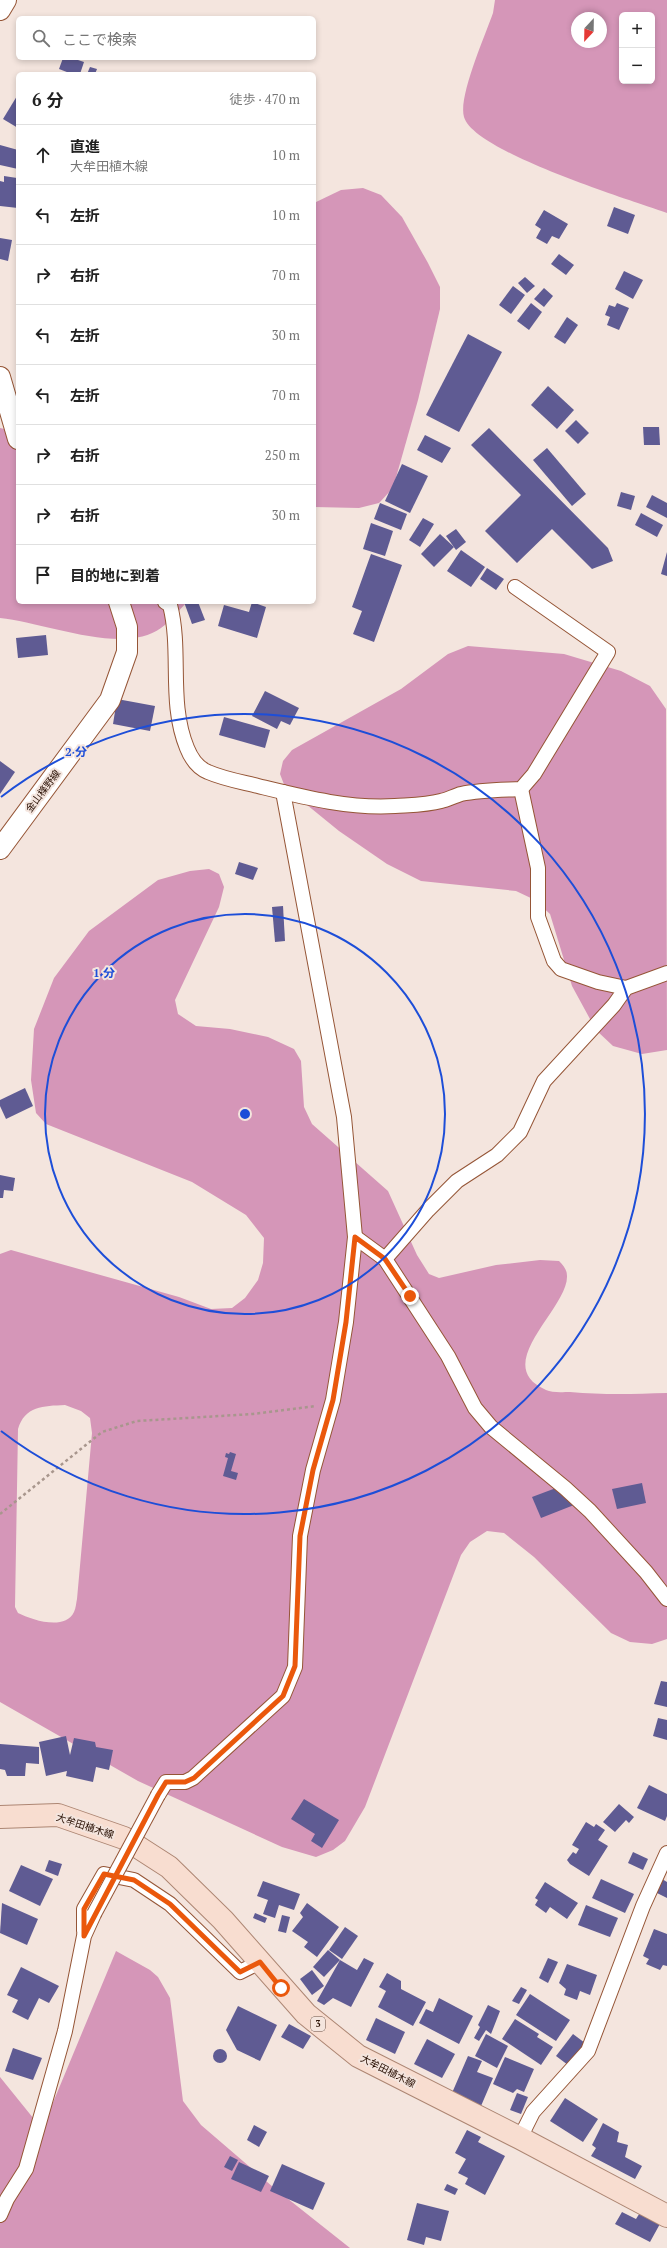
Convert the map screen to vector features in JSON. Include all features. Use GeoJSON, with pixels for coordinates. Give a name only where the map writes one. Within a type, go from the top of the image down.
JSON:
{"type":"FeatureCollection","features":[{"type":"Feature","properties":{"kind":"main road"},"geometry":{"type":"LineString","coordinates":[[0,10],[6,0]]}},
{"type":"Feature","properties":{"kind":"main road"},"geometry":{"type":"LineString","coordinates":[[0,377],[16,432]]}},
{"type":"Feature","properties":{"kind":"main road","name":"金山檪野線"},"geometry":{"type":"LineString","coordinates":[[0,849],[110,700],[127,652],[127,627],[120,604]]}},
{"type":"Feature","properties":{"kind":"main road","name":"大牟田植木線"},"geometry":{"type":"LineString","coordinates":[[0,1817],[58,1815],[124,1838],[169,1867],[223,1920],[306,2014],[358,2056],[520,2138],[667,2216]]}},
{"type":"Feature","properties":{"kind":"street"},"geometry":{"type":"LineString","coordinates":[[169,604],[173,618],[174,682],[179,724],[187,749],[196,765],[208,772],[283,792],[343,804],[394,806],[440,802],[460,794],[483,790],[521,789],[534,774],[608,652],[515,587]]}},
{"type":"Feature","properties":{"kind":"street"},"geometry":{"type":"LineString","coordinates":[[521,789],[538,868],[538,917],[554,961],[561,969],[598,982],[626,988],[667,973]]}},
{"type":"Feature","properties":{"kind":"street"},"geometry":{"type":"LineString","coordinates":[[84,1936],[94,1914],[166,1782],[185,1782],[194,1778],[283,1696],[295,1666],[300,1536],[313,1470],[332,1404],[346,1322],[355,1237],[344,1117],[283,792]]}},
{"type":"Feature","properties":{"kind":"street"},"geometry":{"type":"LineString","coordinates":[[385,1259],[428,1210],[457,1181],[498,1155],[520,1132],[544,1081],[614,1005],[626,988]]}},
{"type":"Feature","properties":{"kind":"street"},"geometry":{"type":"LineString","coordinates":[[355,1237],[385,1259],[448,1356],[475,1408],[491,1427],[566,1488],[590,1511],[646,1572],[667,1600]]}},
{"type":"Feature","properties":{"kind":"street"},"geometry":{"type":"LineString","coordinates":[[520,2138],[534,2112],[588,2051],[643,1906],[667,1853]]}},
{"type":"Feature","properties":{"kind":"street"},"geometry":{"type":"LineString","coordinates":[[0,2215],[28,2162],[65,2031],[84,1936],[84,1909],[104,1874],[134,1880],[170,1904],[240,1972],[260,1962]]}},
{"type":"Feature","properties":{"kind":"path"},"geometry":{"type":"LineString","coordinates":[[0,1514],[102,1432],[137,1421],[253,1414],[332,1404]]}},
{"type":"Feature","properties":{"kind":"shaded area"},"geometry":{"type":"Polygon","coordinates":[[[495,0],[667,0],[667,213],[555,173],[495,145],[474,131],[464,117],[463,108],[468,81],[493,13],[495,0]]]}},
{"type":"Feature","properties":{"kind":"shaded area"},"geometry":{"type":"Polygon","coordinates":[[[363,188],[381,195],[402,217],[440,287],[440,309],[418,400],[393,488],[379,503],[359,508],[316,507],[316,202],[341,190],[363,188]]]}},
{"type":"Feature","properties":{"kind":"shaded area"},"geometry":{"type":"Polygon","coordinates":[[[0,428],[16,432],[16,604],[185,604],[172,619],[161,628],[145,636],[126,639],[83,635],[0,618],[0,428]]]}},
{"type":"Feature","properties":{"kind":"shaded area"},"geometry":{"type":"Polygon","coordinates":[[[468,646],[564,654],[621,671],[650,686],[666,709],[667,1050],[642,1054],[613,1046],[596,1030],[572,986],[550,914],[535,900],[516,891],[421,881],[387,864],[339,831],[285,787],[280,774],[283,761],[292,750],[401,689],[448,654],[468,646]]]}},
{"type":"Feature","properties":{"kind":"shaded area"},"geometry":{"type":"Polygon","coordinates":[[[209,869],[219,874],[224,887],[219,907],[175,1000],[178,1014],[196,1026],[230,1029],[268,1037],[294,1049],[301,1061],[304,1107],[312,1124],[388,1191],[417,1255],[429,1274],[439,1278],[496,1265],[540,1260],[559,1261],[561,1263],[567,1274],[564,1289],[528,1352],[525,1366],[531,1379],[546,1390],[554,1392],[606,1394],[667,1393],[667,1639],[652,1644],[630,1642],[611,1633],[534,1557],[504,1533],[487,1531],[470,1542],[461,1555],[365,1807],[345,1841],[333,1850],[316,1857],[282,1847],[138,1781],[0,1702],[0,1254],[11,1250],[179,1297],[211,1309],[232,1308],[245,1298],[258,1280],[263,1263],[264,1238],[246,1215],[192,1182],[46,1124],[36,1113],[31,1080],[34,1029],[54,978],[89,931],[158,880],[190,871],[209,869]],[[65,1405],[42,1407],[25,1416],[18,1429],[15,1607],[18,1613],[39,1621],[56,1623],[63,1621],[70,1618],[76,1607],[92,1433],[90,1418],[81,1411],[65,1405]]]}},
{"type":"Feature","properties":{"kind":"shaded area"},"geometry":{"type":"Polygon","coordinates":[[[116,1951],[150,1970],[158,1977],[170,1998],[183,2101],[201,2125],[273,2187],[350,2248],[0,2248],[0,2077],[42,2129],[116,1951]]]}},
{"type":"Feature","properties":{"kind":"building"},"geometry":{"type":"Polygon","coordinates":[[[62,60],[78,60],[84,62],[81,72],[67,72],[59,69],[62,60]]]}},
{"type":"Feature","properties":{"kind":"building"},"geometry":{"type":"Polygon","coordinates":[[[90,67],[97,69],[96,72],[88,72],[90,67]]]}},
{"type":"Feature","properties":{"kind":"building"},"geometry":{"type":"Polygon","coordinates":[[[16,98],[16,127],[3,119],[16,98]]]}},
{"type":"Feature","properties":{"kind":"building"},"geometry":{"type":"Polygon","coordinates":[[[0,145],[16,149],[16,169],[0,165],[0,145]]]}},
{"type":"Feature","properties":{"kind":"building"},"geometry":{"type":"Polygon","coordinates":[[[4,176],[16,178],[16,208],[0,206],[0,181],[4,182],[4,176]]]}},
{"type":"Feature","properties":{"kind":"building"},"geometry":{"type":"Polygon","coordinates":[[[614,207],[635,215],[628,234],[607,226],[614,207]]]}},
{"type":"Feature","properties":{"kind":"building"},"geometry":{"type":"Polygon","coordinates":[[[544,210],[568,224],[559,239],[552,236],[547,244],[536,238],[541,229],[535,225],[544,210]]]}},
{"type":"Feature","properties":{"kind":"building"},"geometry":{"type":"Polygon","coordinates":[[[0,238],[12,240],[8,261],[0,259],[0,238]]]}},
{"type":"Feature","properties":{"kind":"building"},"geometry":{"type":"Polygon","coordinates":[[[559,254],[574,265],[566,275],[551,264],[559,254]]]}},
{"type":"Feature","properties":{"kind":"building"},"geometry":{"type":"Polygon","coordinates":[[[624,271],[643,280],[633,299],[615,289],[624,271]]]}},
{"type":"Feature","properties":{"kind":"building"},"geometry":{"type":"Polygon","coordinates":[[[525,277],[535,286],[527,293],[518,283],[525,277]]]}},
{"type":"Feature","properties":{"kind":"building"},"geometry":{"type":"Polygon","coordinates":[[[513,286],[525,295],[511,314],[499,305],[513,286]]]}},
{"type":"Feature","properties":{"kind":"building"},"geometry":{"type":"Polygon","coordinates":[[[544,288],[553,296],[544,307],[534,299],[544,288]]]}},
{"type":"Feature","properties":{"kind":"building"},"geometry":{"type":"Polygon","coordinates":[[[531,303],[542,312],[529,330],[517,321],[531,303]]]}},
{"type":"Feature","properties":{"kind":"building"},"geometry":{"type":"Polygon","coordinates":[[[617,303],[629,308],[619,330],[607,325],[610,317],[605,315],[609,305],[615,307],[617,303]]]}},
{"type":"Feature","properties":{"kind":"building"},"geometry":{"type":"Polygon","coordinates":[[[567,317],[578,325],[565,344],[554,337],[567,317]]]}},
{"type":"Feature","properties":{"kind":"building"},"geometry":{"type":"Polygon","coordinates":[[[468,334],[502,352],[459,432],[426,415],[468,334]]]}},
{"type":"Feature","properties":{"kind":"building"},"geometry":{"type":"Polygon","coordinates":[[[548,386],[574,410],[557,429],[531,405],[548,386]]]}},
{"type":"Feature","properties":{"kind":"building"},"geometry":{"type":"Polygon","coordinates":[[[576,420],[589,433],[578,444],[565,431],[576,420]]]}},
{"type":"Feature","properties":{"kind":"building"},"geometry":{"type":"Polygon","coordinates":[[[643,427],[659,427],[660,445],[644,445],[643,427]]]}},
{"type":"Feature","properties":{"kind":"building"},"geometry":{"type":"Polygon","coordinates":[[[489,428],[608,548],[613,561],[592,569],[552,529],[517,563],[485,531],[521,495],[471,445],[489,428]]]}},
{"type":"Feature","properties":{"kind":"building"},"geometry":{"type":"Polygon","coordinates":[[[425,435],[451,448],[442,463],[417,450],[425,435]]]}},
{"type":"Feature","properties":{"kind":"building"},"geometry":{"type":"Polygon","coordinates":[[[547,448],[586,494],[572,506],[533,460],[547,448]]]}},
{"type":"Feature","properties":{"kind":"building"},"geometry":{"type":"Polygon","coordinates":[[[402,464],[428,476],[410,513],[385,501],[402,464]]]}},
{"type":"Feature","properties":{"kind":"building"},"geometry":{"type":"Polygon","coordinates":[[[621,492],[635,496],[631,510],[617,506],[621,492]]]}},
{"type":"Feature","properties":{"kind":"building"},"geometry":{"type":"Polygon","coordinates":[[[652,495],[667,503],[667,518],[646,507],[652,495]]]}},
{"type":"Feature","properties":{"kind":"building"},"geometry":{"type":"Polygon","coordinates":[[[380,503],[407,514],[401,530],[374,519],[380,503]]]}},
{"type":"Feature","properties":{"kind":"building"},"geometry":{"type":"Polygon","coordinates":[[[641,513],[663,525],[657,537],[635,525],[641,513]]]}},
{"type":"Feature","properties":{"kind":"building"},"geometry":{"type":"Polygon","coordinates":[[[423,518],[434,524],[420,547],[409,540],[423,518]]]}},
{"type":"Feature","properties":{"kind":"building"},"geometry":{"type":"Polygon","coordinates":[[[371,523],[393,531],[385,556],[363,549],[371,523]]]}},
{"type":"Feature","properties":{"kind":"building"},"geometry":{"type":"Polygon","coordinates":[[[456,529],[466,542],[456,550],[446,536],[456,529]]]}},
{"type":"Feature","properties":{"kind":"building"},"geometry":{"type":"Polygon","coordinates":[[[440,534],[454,547],[434,567],[421,554],[440,534]]]}},
{"type":"Feature","properties":{"kind":"building"},"geometry":{"type":"Polygon","coordinates":[[[461,550],[485,567],[471,587],[447,571],[461,550]]]}},
{"type":"Feature","properties":{"kind":"building"},"geometry":{"type":"Polygon","coordinates":[[[667,552],[667,576],[661,574],[667,552]]]}},
{"type":"Feature","properties":{"kind":"building"},"geometry":{"type":"Polygon","coordinates":[[[371,554],[402,565],[374,642],[353,634],[362,611],[352,607],[371,554]]]}},
{"type":"Feature","properties":{"kind":"building"},"geometry":{"type":"Polygon","coordinates":[[[487,568],[504,579],[496,590],[480,579],[487,568]]]}},
{"type":"Feature","properties":{"kind":"building"},"geometry":{"type":"Polygon","coordinates":[[[185,604],[199,604],[205,620],[192,624],[185,604]]]}},
{"type":"Feature","properties":{"kind":"building"},"geometry":{"type":"Polygon","coordinates":[[[251,604],[258,604],[266,607],[257,638],[218,626],[224,605],[249,612],[251,604]]]}},
{"type":"Feature","properties":{"kind":"building"},"geometry":{"type":"Polygon","coordinates":[[[46,635],[48,655],[18,658],[16,638],[46,635]]]}},
{"type":"Feature","properties":{"kind":"building"},"geometry":{"type":"Polygon","coordinates":[[[265,691],[299,708],[290,725],[281,721],[277,729],[252,716],[265,691]]]}},
{"type":"Feature","properties":{"kind":"building"},"geometry":{"type":"Polygon","coordinates":[[[117,699],[155,706],[150,731],[113,724],[117,699]]]}},
{"type":"Feature","properties":{"kind":"building"},"geometry":{"type":"Polygon","coordinates":[[[224,717],[270,730],[265,748],[219,735],[224,717]]]}},
{"type":"Feature","properties":{"kind":"building"},"geometry":{"type":"Polygon","coordinates":[[[0,761],[15,772],[0,794],[0,761]]]}},
{"type":"Feature","properties":{"kind":"building"},"geometry":{"type":"Polygon","coordinates":[[[239,862],[258,868],[253,880],[235,874],[239,862]]]}},
{"type":"Feature","properties":{"kind":"building"},"geometry":{"type":"Polygon","coordinates":[[[283,906],[285,941],[275,942],[272,907],[283,906]]]}},
{"type":"Feature","properties":{"kind":"building"},"geometry":{"type":"Polygon","coordinates":[[[25,1088],[33,1106],[6,1119],[0,1106],[0,1100],[25,1088]]]}},
{"type":"Feature","properties":{"kind":"building"},"geometry":{"type":"Polygon","coordinates":[[[0,1175],[15,1178],[13,1191],[4,1190],[3,1198],[0,1198],[0,1175]]]}},
{"type":"Feature","properties":{"kind":"building"},"geometry":{"type":"Polygon","coordinates":[[[230,1452],[236,1454],[231,1471],[238,1473],[236,1480],[223,1476],[228,1458],[225,1457],[226,1453],[229,1454],[230,1452]]]}},
{"type":"Feature","properties":{"kind":"building"},"geometry":{"type":"Polygon","coordinates":[[[642,1483],[646,1503],[617,1509],[612,1489],[642,1483]]]}},
{"type":"Feature","properties":{"kind":"building"},"geometry":{"type":"Polygon","coordinates":[[[556,1488],[574,1505],[541,1518],[532,1497],[556,1488]]]}},
{"type":"Feature","properties":{"kind":"building"},"geometry":{"type":"Polygon","coordinates":[[[661,1681],[667,1682],[667,1707],[654,1704],[661,1681]]]}},
{"type":"Feature","properties":{"kind":"building"},"geometry":{"type":"Polygon","coordinates":[[[658,1718],[667,1720],[667,1740],[653,1736],[658,1718]]]}},
{"type":"Feature","properties":{"kind":"building"},"geometry":{"type":"Polygon","coordinates":[[[66,1736],[70,1755],[74,1738],[95,1742],[96,1747],[113,1750],[109,1770],[96,1767],[93,1782],[66,1776],[67,1771],[46,1776],[39,1742],[66,1736]]]}},
{"type":"Feature","properties":{"kind":"building"},"geometry":{"type":"Polygon","coordinates":[[[0,1744],[39,1747],[39,1764],[26,1763],[25,1776],[7,1776],[5,1770],[0,1769],[0,1744]]]}},
{"type":"Feature","properties":{"kind":"building"},"geometry":{"type":"Polygon","coordinates":[[[649,1785],[667,1794],[667,1816],[665,1821],[637,1808],[649,1785]]]}},
{"type":"Feature","properties":{"kind":"building"},"geometry":{"type":"Polygon","coordinates":[[[304,1799],[339,1820],[322,1848],[311,1841],[315,1834],[291,1819],[304,1799]]]}},
{"type":"Feature","properties":{"kind":"building"},"geometry":{"type":"Polygon","coordinates":[[[619,1804],[634,1817],[629,1823],[626,1820],[615,1832],[603,1822],[619,1804]]]}},
{"type":"Feature","properties":{"kind":"building"},"geometry":{"type":"Polygon","coordinates":[[[586,1822],[594,1827],[596,1824],[605,1830],[598,1840],[608,1846],[589,1876],[570,1864],[567,1860],[573,1852],[576,1854],[579,1849],[572,1845],[586,1822]]]}},
{"type":"Feature","properties":{"kind":"building"},"geometry":{"type":"Polygon","coordinates":[[[633,1852],[648,1859],[643,1870],[628,1863],[633,1852]]]}},
{"type":"Feature","properties":{"kind":"building"},"geometry":{"type":"Polygon","coordinates":[[[49,1860],[62,1864],[58,1876],[45,1871],[49,1860]]]}},
{"type":"Feature","properties":{"kind":"building"},"geometry":{"type":"Polygon","coordinates":[[[21,1865],[53,1879],[40,1906],[9,1891],[21,1865]]]}},
{"type":"Feature","properties":{"kind":"building"},"geometry":{"type":"Polygon","coordinates":[[[601,1879],[634,1894],[625,1913],[592,1898],[601,1879]]]}},
{"type":"Feature","properties":{"kind":"building"},"geometry":{"type":"Polygon","coordinates":[[[662,1879],[667,1882],[667,1898],[655,1892],[662,1879]]]}},
{"type":"Feature","properties":{"kind":"building"},"geometry":{"type":"Polygon","coordinates":[[[263,1881],[300,1894],[294,1910],[279,1905],[275,1918],[263,1914],[268,1900],[257,1896],[263,1881]]]}},
{"type":"Feature","properties":{"kind":"building"},"geometry":{"type":"Polygon","coordinates":[[[545,1882],[578,1903],[567,1919],[550,1907],[546,1913],[535,1905],[538,1900],[535,1898],[545,1882]]]}},
{"type":"Feature","properties":{"kind":"building"},"geometry":{"type":"Polygon","coordinates":[[[2,1903],[38,1919],[27,1945],[0,1933],[2,1903]]]}},
{"type":"Feature","properties":{"kind":"building"},"geometry":{"type":"Polygon","coordinates":[[[307,1903],[339,1927],[317,1957],[304,1947],[308,1942],[292,1931],[303,1917],[300,1913],[307,1903]]]}},
{"type":"Feature","properties":{"kind":"building"},"geometry":{"type":"Polygon","coordinates":[[[586,1905],[618,1918],[610,1937],[578,1925],[586,1905]]]}},
{"type":"Feature","properties":{"kind":"building"},"geometry":{"type":"Polygon","coordinates":[[[255,1913],[267,1918],[265,1923],[253,1918],[255,1913]]]}},
{"type":"Feature","properties":{"kind":"building"},"geometry":{"type":"Polygon","coordinates":[[[282,1915],[290,1917],[286,1933],[278,1931],[282,1915]]]}},
{"type":"Feature","properties":{"kind":"building"},"geometry":{"type":"Polygon","coordinates":[[[345,1927],[358,1936],[342,1959],[329,1950],[345,1927]]]}},
{"type":"Feature","properties":{"kind":"building"},"geometry":{"type":"Polygon","coordinates":[[[654,1929],[667,1934],[667,1966],[663,1965],[660,1970],[646,1964],[649,1959],[643,1956],[654,1929]]]}},
{"type":"Feature","properties":{"kind":"building"},"geometry":{"type":"Polygon","coordinates":[[[328,1950],[340,1960],[324,1977],[313,1967],[328,1950]]]}},
{"type":"Feature","properties":{"kind":"building"},"geometry":{"type":"Polygon","coordinates":[[[364,1958],[374,1963],[351,2007],[333,1998],[324,2005],[317,2001],[340,1960],[357,1970],[364,1958]]]}},
{"type":"Feature","properties":{"kind":"building"},"geometry":{"type":"Polygon","coordinates":[[[548,1958],[558,1962],[548,1983],[539,1978],[548,1958]]]}},
{"type":"Feature","properties":{"kind":"building"},"geometry":{"type":"Polygon","coordinates":[[[567,1964],[597,1975],[590,1995],[580,1991],[577,2000],[564,1995],[566,1989],[559,1983],[567,1964]]]}},
{"type":"Feature","properties":{"kind":"building"},"geometry":{"type":"Polygon","coordinates":[[[21,1967],[59,1986],[49,2003],[39,1998],[28,2020],[12,2012],[18,2000],[7,1995],[21,1967]]]}},
{"type":"Feature","properties":{"kind":"building"},"geometry":{"type":"Polygon","coordinates":[[[312,1970],[324,1986],[312,1995],[300,1979],[312,1970]]]}},
{"type":"Feature","properties":{"kind":"building"},"geometry":{"type":"Polygon","coordinates":[[[387,1973],[401,1981],[401,1989],[426,2002],[413,2026],[378,2007],[386,1991],[379,1987],[387,1973]]]}},
{"type":"Feature","properties":{"kind":"building"},"geometry":{"type":"Polygon","coordinates":[[[521,1987],[527,1990],[519,2004],[512,2001],[521,1987]]]}},
{"type":"Feature","properties":{"kind":"building"},"geometry":{"type":"Polygon","coordinates":[[[530,1994],[570,2020],[556,2041],[516,2015],[530,1994]]]}},
{"type":"Feature","properties":{"kind":"building"},"geometry":{"type":"Polygon","coordinates":[[[439,1998],[473,2016],[459,2044],[419,2023],[426,2009],[433,2012],[439,1998]]]}},
{"type":"Feature","properties":{"kind":"building"},"geometry":{"type":"Polygon","coordinates":[[[488,2005],[500,2011],[491,2034],[486,2030],[479,2041],[474,2038],[480,2027],[478,2025],[488,2005]]]}},
{"type":"Feature","properties":{"kind":"building"},"geometry":{"type":"Polygon","coordinates":[[[238,2006],[277,2025],[260,2061],[237,2050],[226,2030],[238,2006]]]}},
{"type":"Feature","properties":{"kind":"building"},"geometry":{"type":"Polygon","coordinates":[[[376,2018],[405,2032],[395,2054],[366,2040],[376,2018]]]}},
{"type":"Feature","properties":{"kind":"building"},"geometry":{"type":"Polygon","coordinates":[[[515,2019],[539,2034],[537,2037],[553,2047],[541,2065],[502,2039],[515,2019]]]}},
{"type":"Feature","properties":{"kind":"building"},"geometry":{"type":"Polygon","coordinates":[[[289,2024],[311,2036],[303,2049],[281,2037],[289,2024]]]}},
{"type":"Feature","properties":{"kind":"building"},"geometry":{"type":"Polygon","coordinates":[[[486,2034],[508,2046],[497,2068],[475,2056],[486,2034]]]}},
{"type":"Feature","properties":{"kind":"building"},"geometry":{"type":"Polygon","coordinates":[[[573,2034],[585,2043],[568,2065],[556,2056],[573,2034]]]}},
{"type":"Feature","properties":{"kind":"building"},"geometry":{"type":"Polygon","coordinates":[[[427,2039],[455,2054],[442,2078],[414,2064],[427,2039]]]}},
{"type":"Feature","properties":{"kind":"building"},"geometry":{"type":"Polygon","coordinates":[[[13,2048],[42,2058],[33,2080],[5,2071],[13,2048]]]}},
{"type":"Feature","properties":{"kind":"building"},"geometry":{"type":"Polygon","coordinates":[[[220,2049],[225,2051],[227,2056],[225,2061],[220,2063],[215,2061],[213,2056],[215,2051],[220,2049]]]}},
{"type":"Feature","properties":{"kind":"building"},"geometry":{"type":"Polygon","coordinates":[[[468,2056],[482,2061],[477,2072],[493,2078],[481,2106],[452,2093],[468,2056]]]}},
{"type":"Feature","properties":{"kind":"building"},"geometry":{"type":"Polygon","coordinates":[[[505,2057],[534,2069],[524,2092],[517,2089],[513,2093],[493,2084],[505,2057]]]}},
{"type":"Feature","properties":{"kind":"building"},"geometry":{"type":"Polygon","coordinates":[[[517,2093],[528,2097],[521,2114],[510,2110],[517,2093]]]}},
{"type":"Feature","properties":{"kind":"building"},"geometry":{"type":"Polygon","coordinates":[[[565,2098],[598,2119],[583,2142],[550,2121],[565,2098]]]}},
{"type":"Feature","properties":{"kind":"building"},"geometry":{"type":"Polygon","coordinates":[[[603,2123],[619,2132],[617,2142],[628,2145],[625,2157],[642,2166],[635,2179],[591,2156],[596,2148],[592,2145],[603,2123]]]}},
{"type":"Feature","properties":{"kind":"building"},"geometry":{"type":"Polygon","coordinates":[[[254,2125],[267,2132],[259,2147],[247,2140],[254,2125]]]}},
{"type":"Feature","properties":{"kind":"building"},"geometry":{"type":"Polygon","coordinates":[[[467,2130],[481,2137],[478,2142],[505,2156],[485,2195],[465,2184],[468,2178],[458,2173],[466,2159],[455,2153],[467,2130]]]}},
{"type":"Feature","properties":{"kind":"building"},"geometry":{"type":"Polygon","coordinates":[[[230,2156],[238,2160],[232,2171],[224,2167],[230,2156]]]}},
{"type":"Feature","properties":{"kind":"building"},"geometry":{"type":"Polygon","coordinates":[[[239,2162],[269,2176],[261,2192],[231,2179],[239,2162]]]}},
{"type":"Feature","properties":{"kind":"building"},"geometry":{"type":"Polygon","coordinates":[[[282,2164],[325,2183],[313,2210],[270,2191],[282,2164]]]}},
{"type":"Feature","properties":{"kind":"building"},"geometry":{"type":"Polygon","coordinates":[[[447,2184],[458,2189],[455,2195],[444,2190],[447,2184]]]}},
{"type":"Feature","properties":{"kind":"building"},"geometry":{"type":"Polygon","coordinates":[[[417,2203],[449,2211],[441,2241],[426,2237],[424,2245],[407,2240],[417,2203]]]}},
{"type":"Feature","properties":{"kind":"building"},"geometry":{"type":"Polygon","coordinates":[[[641,2211],[661,2222],[650,2242],[615,2224],[622,2212],[636,2219],[641,2211]]]}},
{"type":"Feature","properties":{"kind":"route"},"geometry":{"type":"LineString","coordinates":[[281,1988],[260,1962],[240,1972],[170,1904],[134,1880],[104,1874],[84,1909],[84,1936],[94,1914],[158,1795],[166,1782],[185,1782],[194,1778],[283,1696],[295,1666],[300,1536],[313,1470],[333,1400],[346,1322],[355,1237],[385,1259],[410,1296]]}}]}
